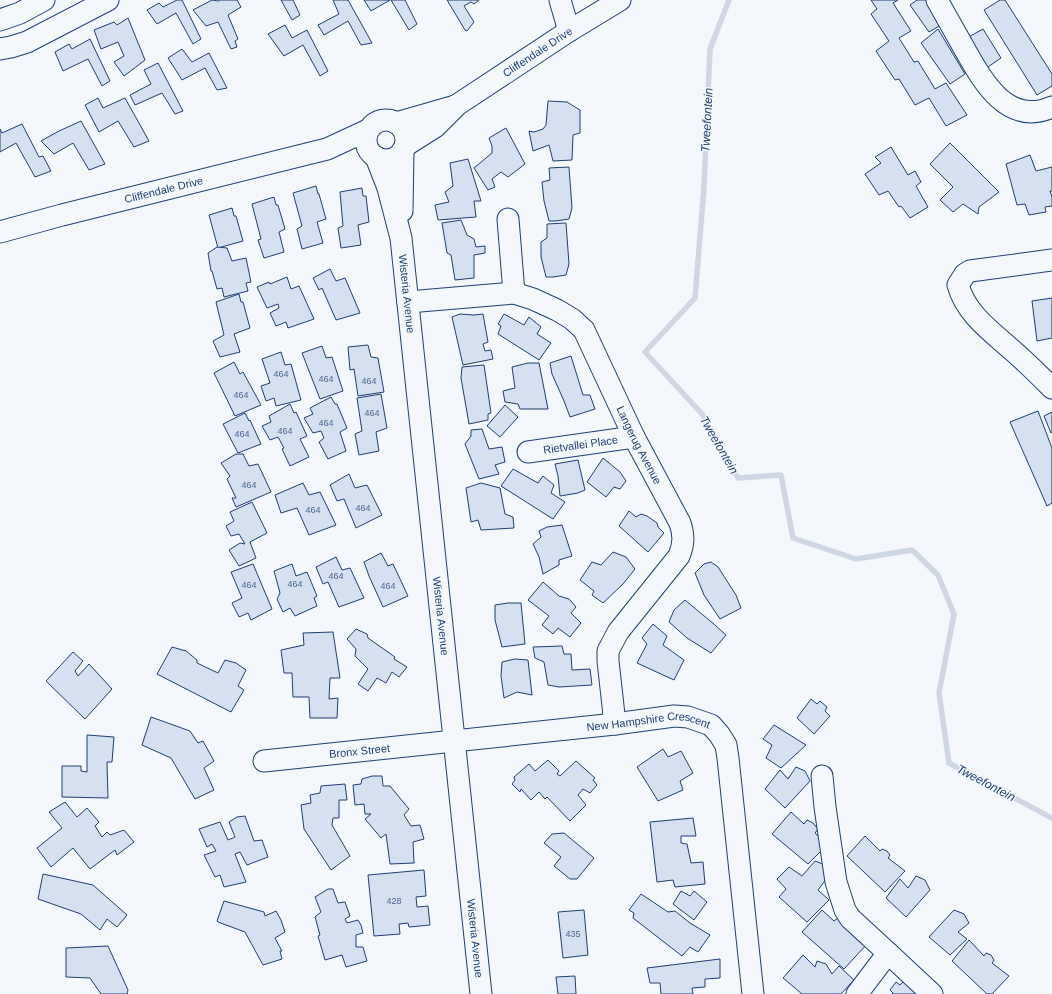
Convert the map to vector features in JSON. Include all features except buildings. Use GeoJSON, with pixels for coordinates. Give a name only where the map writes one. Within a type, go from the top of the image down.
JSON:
{"type":"FeatureCollection","features":[{"type":"Feature","properties":{"kind":"street"},"geometry":{"type":"LineString","coordinates":[[0,20],[20,13],[44,0]]}},
{"type":"Feature","properties":{"kind":"street"},"geometry":{"type":"LineString","coordinates":[[0,49],[27,42],[108,0]]}},
{"type":"Feature","properties":{"kind":"street"},"geometry":{"type":"LineString","coordinates":[[560,0],[569,31]]}},
{"type":"Feature","properties":{"kind":"street","name":"Cliffendale Drive"},"geometry":{"type":"LineString","coordinates":[[404,148],[435,127],[457,105],[569,31],[620,0]]}},
{"type":"Feature","properties":{"kind":"street"},"geometry":{"type":"LineString","coordinates":[[937,0],[978,73],[989,89],[1001,101],[1022,111],[1035,112],[1052,107]]}},
{"type":"Feature","properties":{"kind":"street","name":"Cliffendale Drive"},"geometry":{"type":"LineString","coordinates":[[396,123],[457,105]]}},
{"type":"Feature","properties":{"kind":"street"},"geometry":{"type":"LineString","coordinates":[[390,120],[401,127],[404,133],[404,148],[396,157],[391,159],[386,160],[374,156],[368,149],[366,143],[368,130],[372,125],[378,122],[390,120]]}},
{"type":"Feature","properties":{"kind":"street","name":"Cliffendale Drive"},"geometry":{"type":"LineString","coordinates":[[0,232],[62,215],[327,149],[368,130]]}},
{"type":"Feature","properties":{"kind":"street","name":"Wisteria Avenue"},"geometry":{"type":"LineString","coordinates":[[404,148],[401,238],[481,994]]}},
{"type":"Feature","properties":{"kind":"street","name":"Cliffendale Drive"},"geometry":{"type":"LineString","coordinates":[[327,149],[374,156]]}},
{"type":"Feature","properties":{"kind":"street","name":"Wisteria Avenue"},"geometry":{"type":"LineString","coordinates":[[374,156],[388,188],[401,238]]}},
{"type":"Feature","properties":{"kind":"street"},"geometry":{"type":"LineString","coordinates":[[508,219],[514,293]]}},
{"type":"Feature","properties":{"kind":"street"},"geometry":{"type":"LineString","coordinates":[[1052,260],[970,271],[965,274],[958,285],[961,296],[977,319],[1028,363],[1052,388]]}},
{"type":"Feature","properties":{"kind":"street","name":"Langerug Avenue"},"geometry":{"type":"LineString","coordinates":[[408,302],[514,293],[533,299],[572,318],[581,326],[634,437],[680,523],[683,532],[683,543],[679,556],[618,632],[608,651],[615,724]]}},
{"type":"Feature","properties":{"kind":"street","name":"Rietvallei Place"},"geometry":{"type":"LineString","coordinates":[[528,452],[634,437]]}},
{"type":"Feature","properties":{"kind":"street","name":"New Hampshire Crescent"},"geometry":{"type":"LineString","coordinates":[[454,741],[615,724],[674,716],[688,717],[711,724],[726,745],[753,994]]}},
{"type":"Feature","properties":{"kind":"street","name":"Bronx Street"},"geometry":{"type":"LineString","coordinates":[[264,761],[454,741]]}},
{"type":"Feature","properties":{"kind":"street"},"geometry":{"type":"LineString","coordinates":[[822,776],[836,882],[844,910],[850,918],[932,994]]}},
{"type":"Feature","properties":{"kind":"street"},"geometry":{"type":"LineString","coordinates":[[857,994],[888,953]]}},
{"type":"Feature","properties":{"kind":"waterway","name":"Tweefontein"},"geometry":{"type":"LineString","coordinates":[[729,0],[710,49],[704,187],[695,298],[645,352],[703,415],[738,478],[781,475],[793,538],[856,559],[912,550],[938,575],[954,614],[939,693],[949,763],[1052,818]]}}]}
